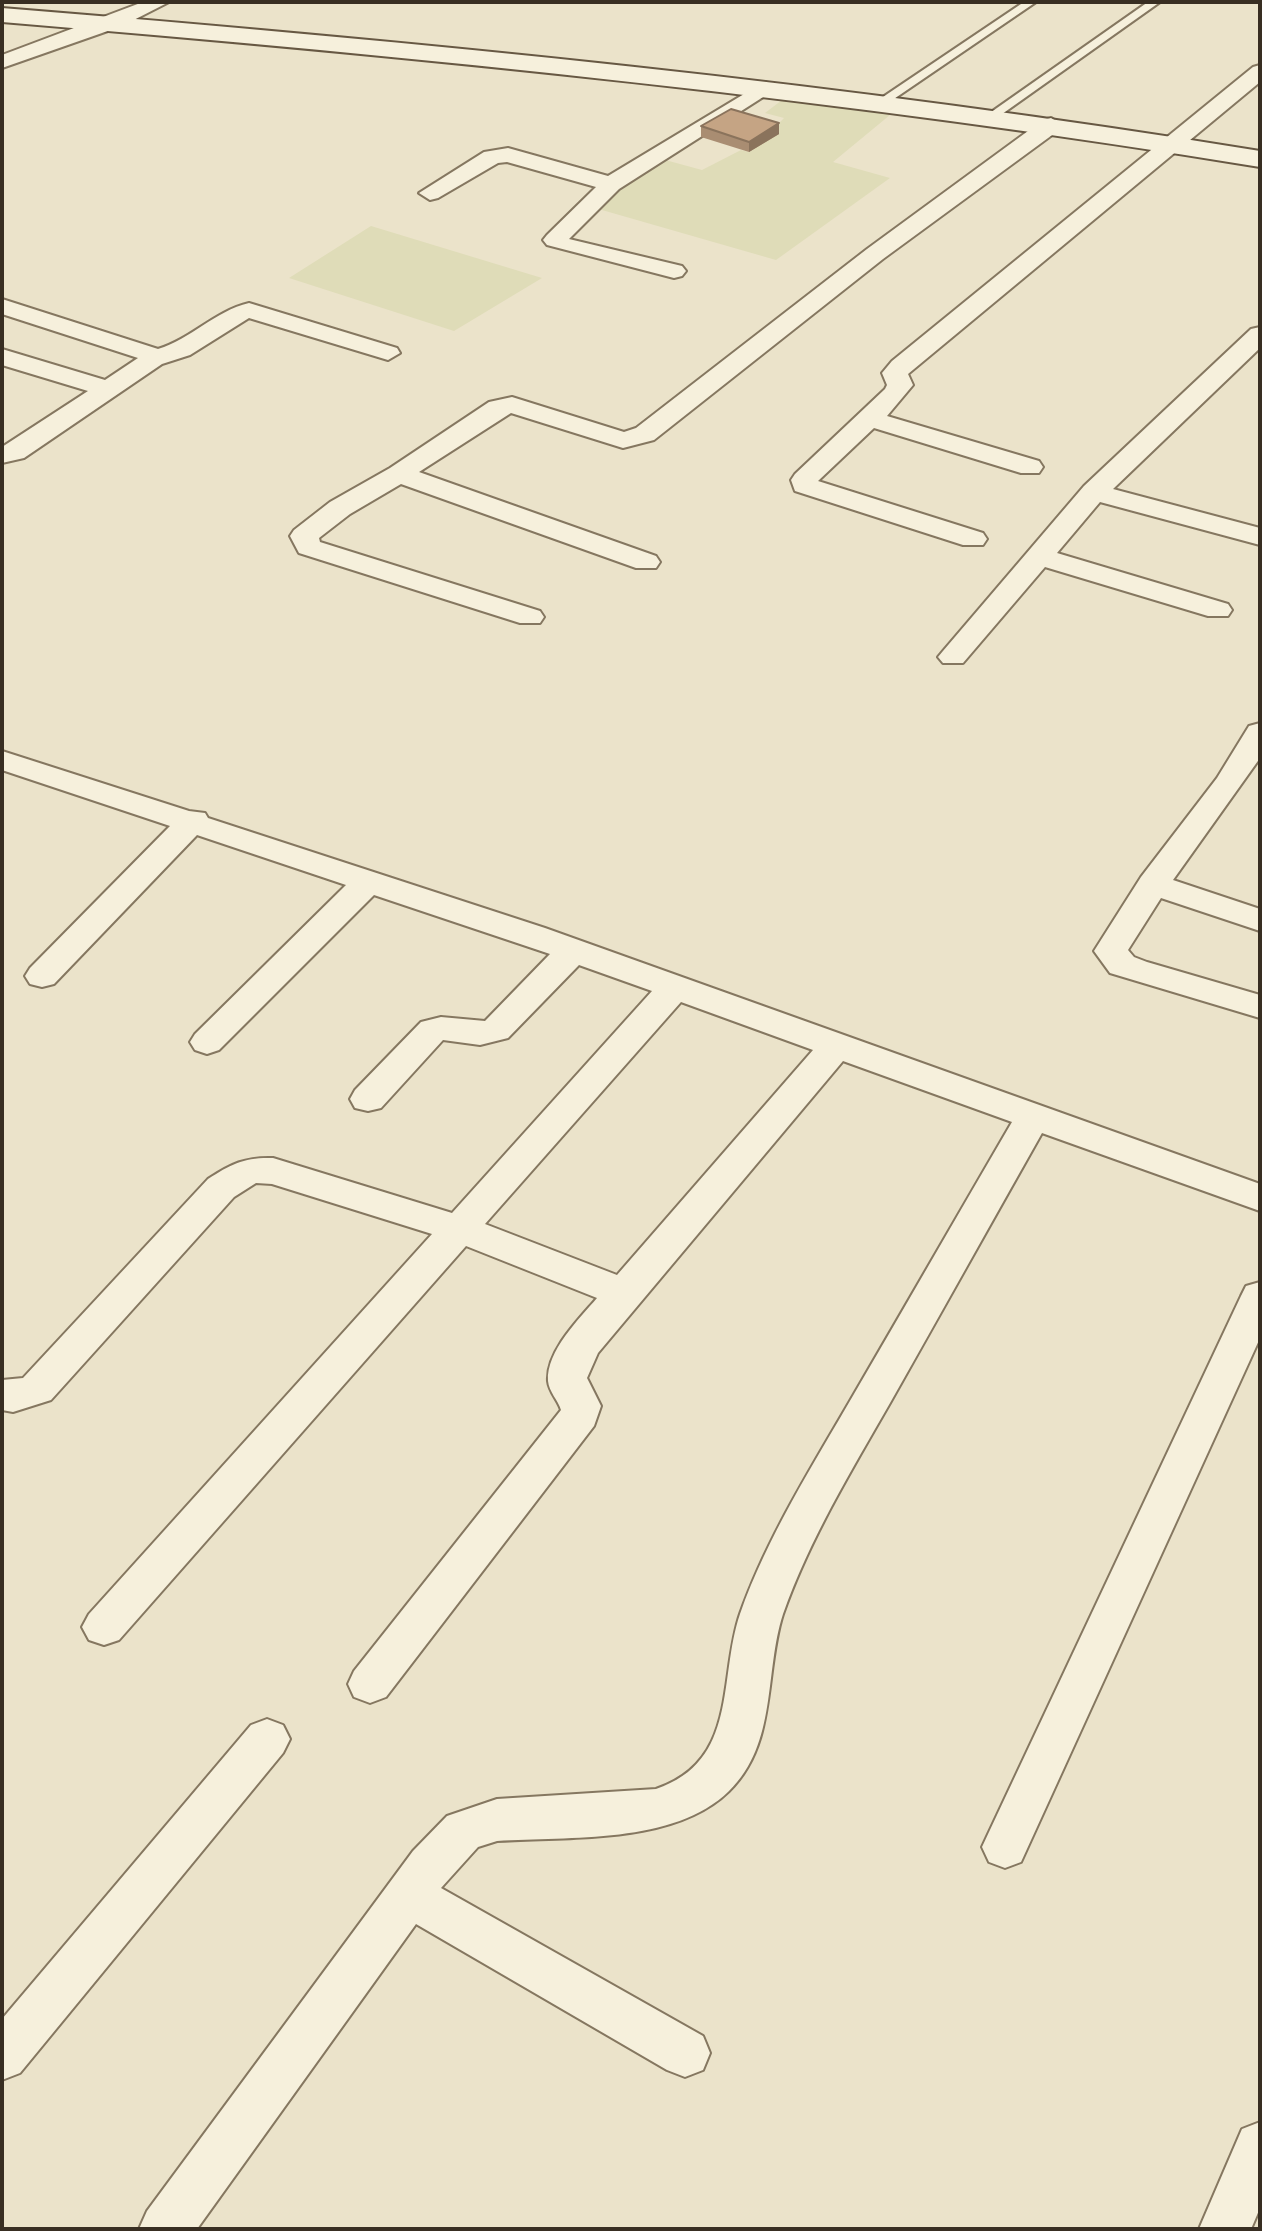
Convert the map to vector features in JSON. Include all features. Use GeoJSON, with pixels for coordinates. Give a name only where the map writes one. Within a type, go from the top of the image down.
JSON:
{"type":"FeatureCollection","features":[{"type":"Feature","properties":{"kind":"main road"},"geometry":{"type":"LineString","coordinates":[[2,15],[115,22],[764,88],[1051,125],[1260,159]]}},
{"type":"Feature","properties":{"kind":"street"},"geometry":{"type":"LineString","coordinates":[[2,62],[115,22],[159,2]]}},
{"type":"Feature","properties":{"kind":"street"},"geometry":{"type":"LineString","coordinates":[[973,539],[805,485],[806,474],[871,419],[898,390],[895,374],[901,366],[1260,71]]}},
{"type":"Feature","properties":{"kind":"street"},"geometry":{"type":"LineString","coordinates":[[674,271],[555,240],[611,184],[764,88]]}},
{"type":"Feature","properties":{"kind":"street"},"geometry":{"type":"LineString","coordinates":[[530,617],[305,543],[304,536],[502,405],[623,440],[645,434],[875,254],[1051,125]]}},
{"type":"Feature","properties":{"kind":"street"},"geometry":{"type":"LineString","coordinates":[[430,193],[499,155],[520,157],[611,184]]}},
{"type":"Feature","properties":{"kind":"street"},"geometry":{"type":"LineString","coordinates":[[2,306],[146,352],[153,359]]}},
{"type":"Feature","properties":{"kind":"street"},"geometry":{"type":"LineString","coordinates":[[2,455],[15,452],[153,359],[172,355],[241,312],[249,310],[388,353]]}},
{"type":"Feature","properties":{"kind":"street"},"geometry":{"type":"LineString","coordinates":[[953,657],[1094,492],[1260,334]]}},
{"type":"Feature","properties":{"kind":"street"},"geometry":{"type":"LineString","coordinates":[[2,357],[107,389]]}},
{"type":"Feature","properties":{"kind":"street"},"geometry":{"type":"LineString","coordinates":[[871,419],[1030,467]]}},
{"type":"Feature","properties":{"kind":"street"},"geometry":{"type":"LineString","coordinates":[[399,474],[646,562]]}},
{"type":"Feature","properties":{"kind":"street"},"geometry":{"type":"LineString","coordinates":[[1094,492],[1260,537]]}},
{"type":"Feature","properties":{"kind":"street"},"geometry":{"type":"LineString","coordinates":[[1041,557],[1218,610]]}},
{"type":"Feature","properties":{"kind":"street"},"geometry":{"type":"LineString","coordinates":[[1260,732],[1246,785],[1153,884],[1113,943],[1114,958],[1135,970],[1260,1007]]}},
{"type":"Feature","properties":{"kind":"street"},"geometry":{"type":"LineString","coordinates":[[2,760],[194,820],[370,880],[1260,1198]]}},
{"type":"Feature","properties":{"kind":"street"},"geometry":{"type":"LineString","coordinates":[[42,976],[194,820]]}},
{"type":"Feature","properties":{"kind":"street"},"geometry":{"type":"LineString","coordinates":[[207,1042],[370,880]]}},
{"type":"Feature","properties":{"kind":"street"},"geometry":{"type":"LineString","coordinates":[[1153,884],[1260,920]]}},
{"type":"Feature","properties":{"kind":"street"},"geometry":{"type":"LineString","coordinates":[[368,1099],[433,1030],[448,1028],[478,1034],[496,1030],[573,951]]}},
{"type":"Feature","properties":{"kind":"street"},"geometry":{"type":"LineString","coordinates":[[104,1627],[674,988]]}},
{"type":"Feature","properties":{"kind":"street"},"geometry":{"type":"LineString","coordinates":[[370,1684],[576,1422],[583,1408],[569,1387],[569,1365],[624,1293],[835,1047]]}},
{"type":"Feature","properties":{"kind":"street"},"geometry":{"type":"LineString","coordinates":[[165,2229],[409,1895],[448,1845],[463,1831],[497,1820],[521,1817],[656,1809],[683,1800],[714,1776],[731,1752],[744,1719],[761,1616],[808,1510],[1033,1117]]}},
{"type":"Feature","properties":{"kind":"street"},"geometry":{"type":"LineString","coordinates":[[2,1395],[13,1397],[37,1389],[221,1188],[249,1170],[273,1171],[460,1229],[624,1293]]}},
{"type":"Feature","properties":{"kind":"street"},"geometry":{"type":"LineString","coordinates":[[1005,1847],[1260,1296]]}},
{"type":"Feature","properties":{"kind":"street"},"geometry":{"type":"LineString","coordinates":[[2,2056],[267,1739]]}},
{"type":"Feature","properties":{"kind":"street"},"geometry":{"type":"LineString","coordinates":[[409,1895],[685,2053]]}},
{"type":"Feature","properties":{"kind":"street"},"geometry":{"type":"LineString","coordinates":[[1225,2229],[1256,2170]]}},
{"type":"Feature","properties":{"kind":"lane"},"geometry":{"type":"LineString","coordinates":[[881,103],[1031,2]]}},
{"type":"Feature","properties":{"kind":"lane"},"geometry":{"type":"LineString","coordinates":[[991,117],[1155,2]]}},
{"type":"Feature","properties":{"kind":"shaded area"},"geometry":{"type":"Polygon","coordinates":[[[786,97],[896,110],[833,162],[890,178],[776,260],[595,208],[619,184],[658,158],[702,170],[741,150],[749,152],[778,134],[771,131],[784,118],[765,113],[786,97]]]}},
{"type":"Feature","properties":{"kind":"shaded area"},"geometry":{"type":"Polygon","coordinates":[[[371,226],[542,278],[454,331],[289,278],[371,226]]]}},
{"type":"Feature","properties":{"kind":"building"},"geometry":{"type":"Polygon","coordinates":[[[731,109],[779,123],[749,142],[701,126],[731,109]]]}}]}
